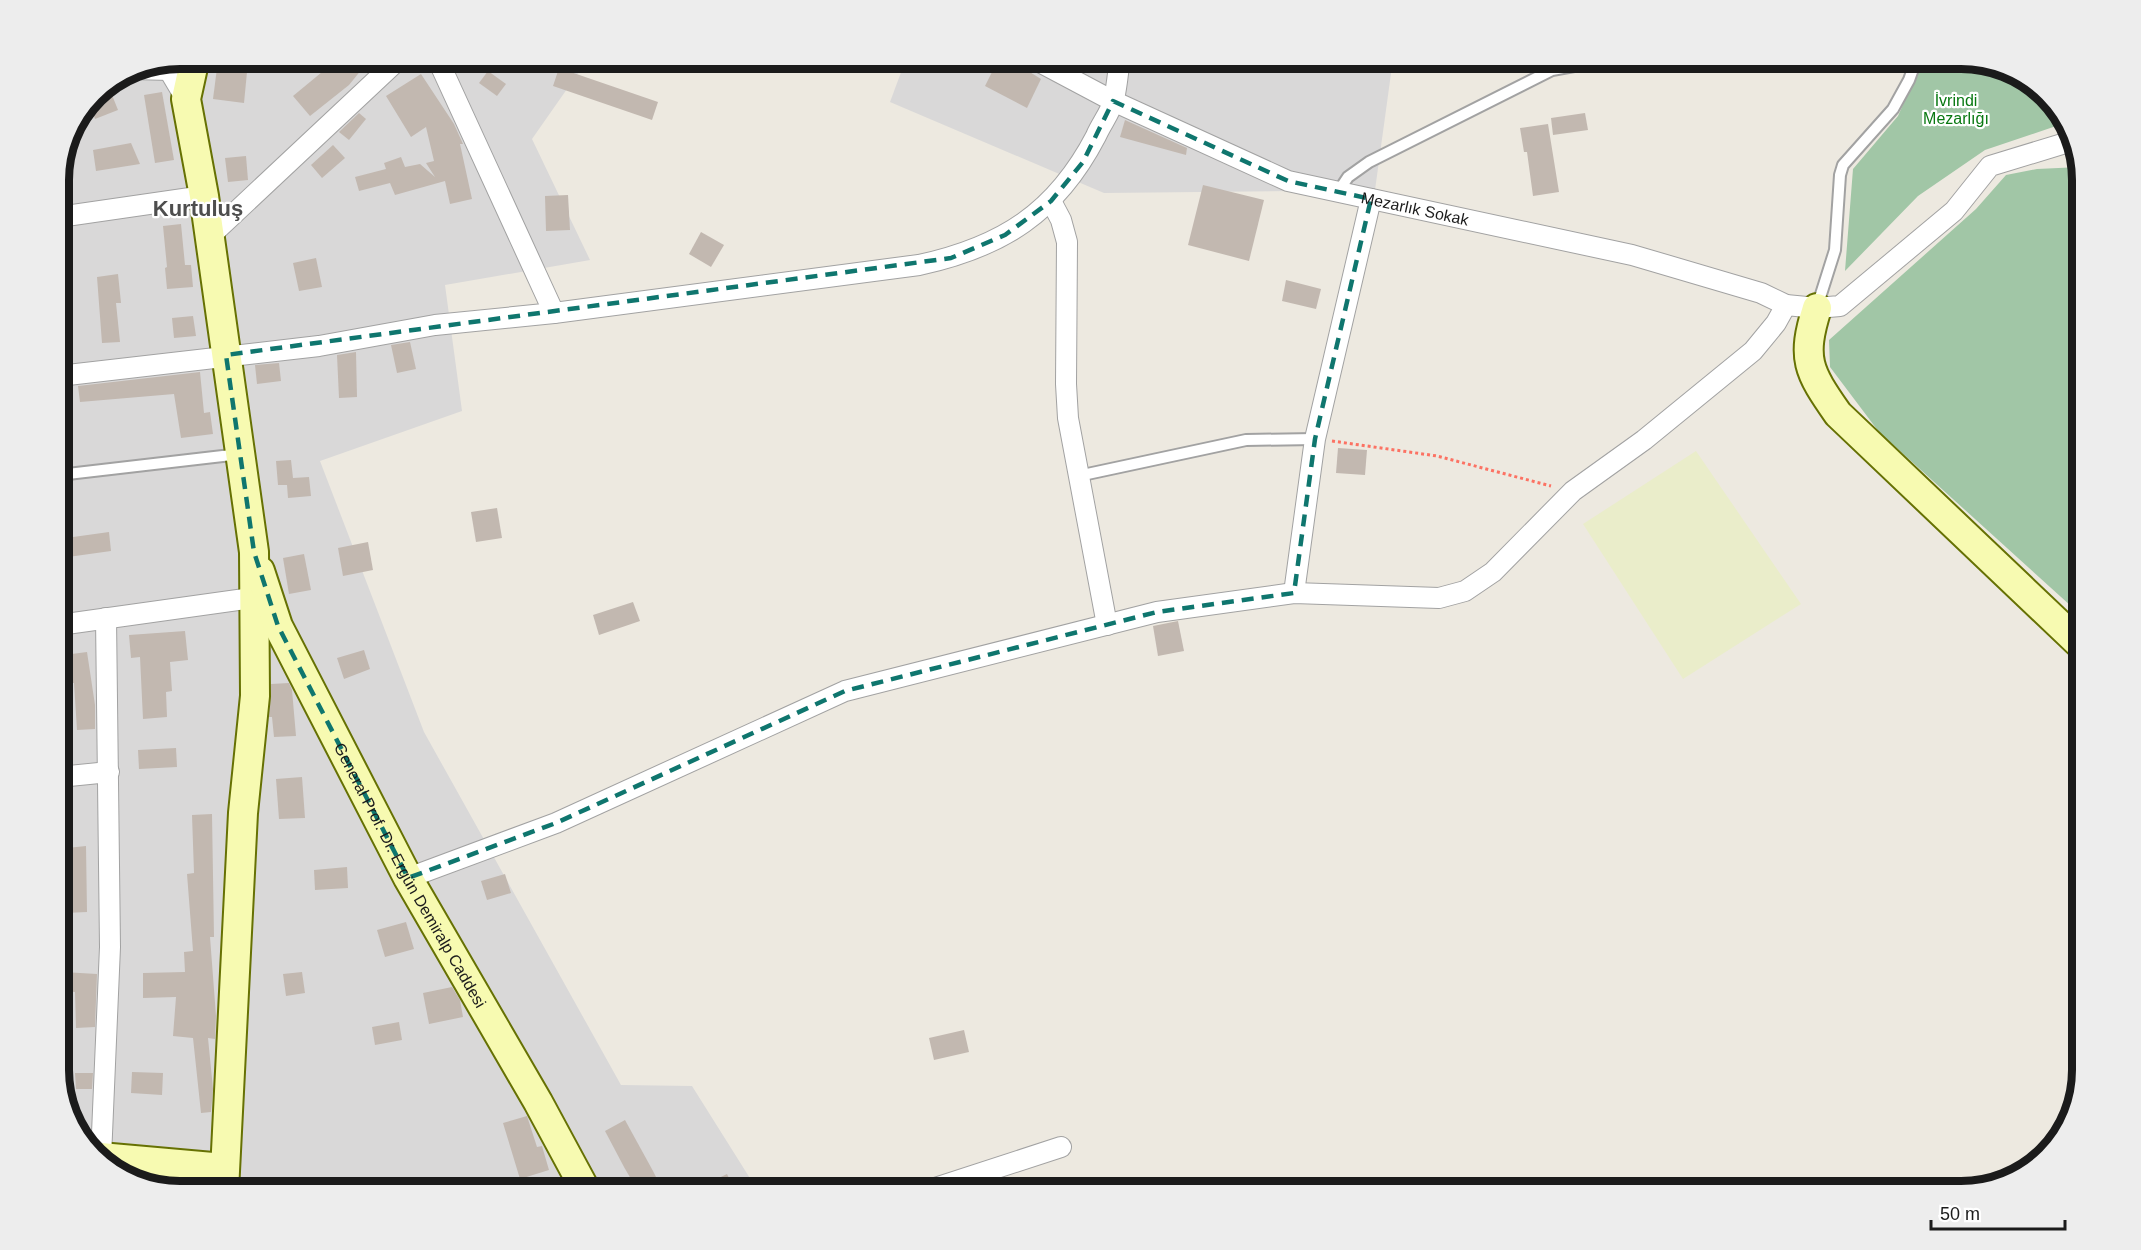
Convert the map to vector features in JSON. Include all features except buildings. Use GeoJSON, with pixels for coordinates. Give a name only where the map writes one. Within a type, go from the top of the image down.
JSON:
{"type":"FeatureCollection","features":[{"type":"Feature","properties":{"kind":"street"},"geometry":{"type":"LineString","coordinates":[[116,1160],[224,1180],[243,813],[255,696],[252,598],[254,552],[208,238],[204,196],[186,99],[178,69]]}},
{"type":"Feature","properties":{"kind":"street"},"geometry":{"type":"LineString","coordinates":[[208,238],[388,69]]}},
{"type":"Feature","properties":{"kind":"street"},"geometry":{"type":"LineString","coordinates":[[442,69],[554,313]]}},
{"type":"Feature","properties":{"kind":"street","name":"Mezarlık Sokak"},"geometry":{"type":"LineString","coordinates":[[1053,69],[1113,101],[1288,181],[1632,255],[1761,293],[1786,305],[1817,308],[1839,306],[1954,211],[1990,166],[2066,143]]}},
{"type":"Feature","properties":{"kind":"street"},"geometry":{"type":"LineString","coordinates":[[69,375],[319,346],[435,325],[554,313],[919,265],[951,258],[1005,235],[1051,201],[1068,183],[1083,162],[1113,101],[1118,69]]}},
{"type":"Feature","properties":{"kind":"street"},"geometry":{"type":"LineString","coordinates":[[69,216],[204,196]]}},
{"type":"Feature","properties":{"kind":"street"},"geometry":{"type":"LineString","coordinates":[[1294,593],[1315,439],[1371,199]]}},
{"type":"Feature","properties":{"kind":"street"},"geometry":{"type":"LineString","coordinates":[[1051,201],[1061,220],[1067,242],[1066,384],[1078,476],[1107,625]]}},
{"type":"Feature","properties":{"kind":"street"},"geometry":{"type":"LineString","coordinates":[[408,878],[556,823],[845,691],[1107,625],[1205,604],[1294,593],[1439,598],[1465,591],[1493,572],[1573,491],[1644,440],[1753,351],[1776,323],[1786,305]]}},
{"type":"Feature","properties":{"kind":"street"},"geometry":{"type":"LineString","coordinates":[[1817,308],[1808,335],[1807,351],[1811,372],[1838,414],[2072,636]]}},
{"type":"Feature","properties":{"kind":"street","name":"General Prof. Dr. Ergün Demiralp Caddesi"},"geometry":{"type":"LineString","coordinates":[[254,552],[278,626],[408,878],[538,1102],[581,1181]]}},
{"type":"Feature","properties":{"kind":"street"},"geometry":{"type":"LineString","coordinates":[[69,623],[252,598]]}},
{"type":"Feature","properties":{"kind":"street"},"geometry":{"type":"LineString","coordinates":[[101,1146],[110,947],[105,618]]}},
{"type":"Feature","properties":{"kind":"street"},"geometry":{"type":"LineString","coordinates":[[69,776],[109,772]]}},
{"type":"Feature","properties":{"kind":"street"},"geometry":{"type":"LineString","coordinates":[[958,1181],[1060,1147]]}},
{"type":"Feature","properties":{"kind":"street"},"geometry":{"type":"LineString","coordinates":[[986,1172],[989,1181]]}},
{"type":"Feature","properties":{"kind":"lane"},"geometry":{"type":"LineString","coordinates":[[1338,192],[1348,177],[1369,162],[1557,69]]}},
{"type":"Feature","properties":{"kind":"lane"},"geometry":{"type":"LineString","coordinates":[[1817,308],[1834,250],[1840,175],[1843,165],[1893,109],[1913,69]]}},
{"type":"Feature","properties":{"kind":"lane"},"geometry":{"type":"LineString","coordinates":[[1078,476],[1246,440],[1315,439]]}},
{"type":"Feature","properties":{"kind":"lane"},"geometry":{"type":"LineString","coordinates":[[69,474],[240,454]]}},
{"type":"Feature","properties":{"kind":"path"},"geometry":{"type":"LineString","coordinates":[[1315,439],[1385,446],[1437,456],[1573,491]]}},
{"type":"Feature","properties":{"kind":"highlighted area"},"geometry":{"type":"Polygon","coordinates":[[[1113,101],[1288,181],[1371,199],[1315,439],[1294,593],[1157,612],[845,691],[556,823],[408,878],[278,626],[254,552],[226,355],[951,258],[1005,235],[1051,201],[1083,162],[1113,101]]]}},
{"type":"Feature","properties":{"kind":"shaded area"},"geometry":{"type":"Polygon","coordinates":[[[180,69],[581,69],[532,139],[590,260],[445,285],[462,411],[320,461],[424,732],[621,1085],[692,1086],[752,1181],[221,1181],[221,1159],[102,1148],[80,1119],[71,1091],[69,1077],[69,173],[75,144],[80,131],[92,113],[107,97],[138,77],[159,71],[180,69]]]}},
{"type":"Feature","properties":{"kind":"shaded area"},"geometry":{"type":"Polygon","coordinates":[[[902,69],[1392,69],[1375,190],[1104,193],[890,102],[902,69]]]}},
{"type":"Feature","properties":{"kind":"green space","name":"İvrindi Mezarlığı"},"geometry":{"type":"Polygon","coordinates":[[[1919,69],[1961,69],[1990,73],[2016,84],[2039,102],[2058,125],[1985,150],[1918,196],[1845,271],[1853,169],[1898,116],[1919,69]]]}},
{"type":"Feature","properties":{"kind":"green space"},"geometry":{"type":"Polygon","coordinates":[[[2071,167],[2072,173],[2072,607],[1879,432],[1830,367],[1829,340],[1976,209],[2006,175],[2037,169],[2071,167]]]}},
{"type":"Feature","properties":{"kind":"green space"},"geometry":{"type":"Polygon","coordinates":[[[1696,451],[1801,604],[1683,679],[1583,524],[1696,451]]]}},
{"type":"Feature","properties":{"kind":"district","name":"Kurtuluş"},"geometry":{"type":"Point","coordinates":[198,208]}}]}
